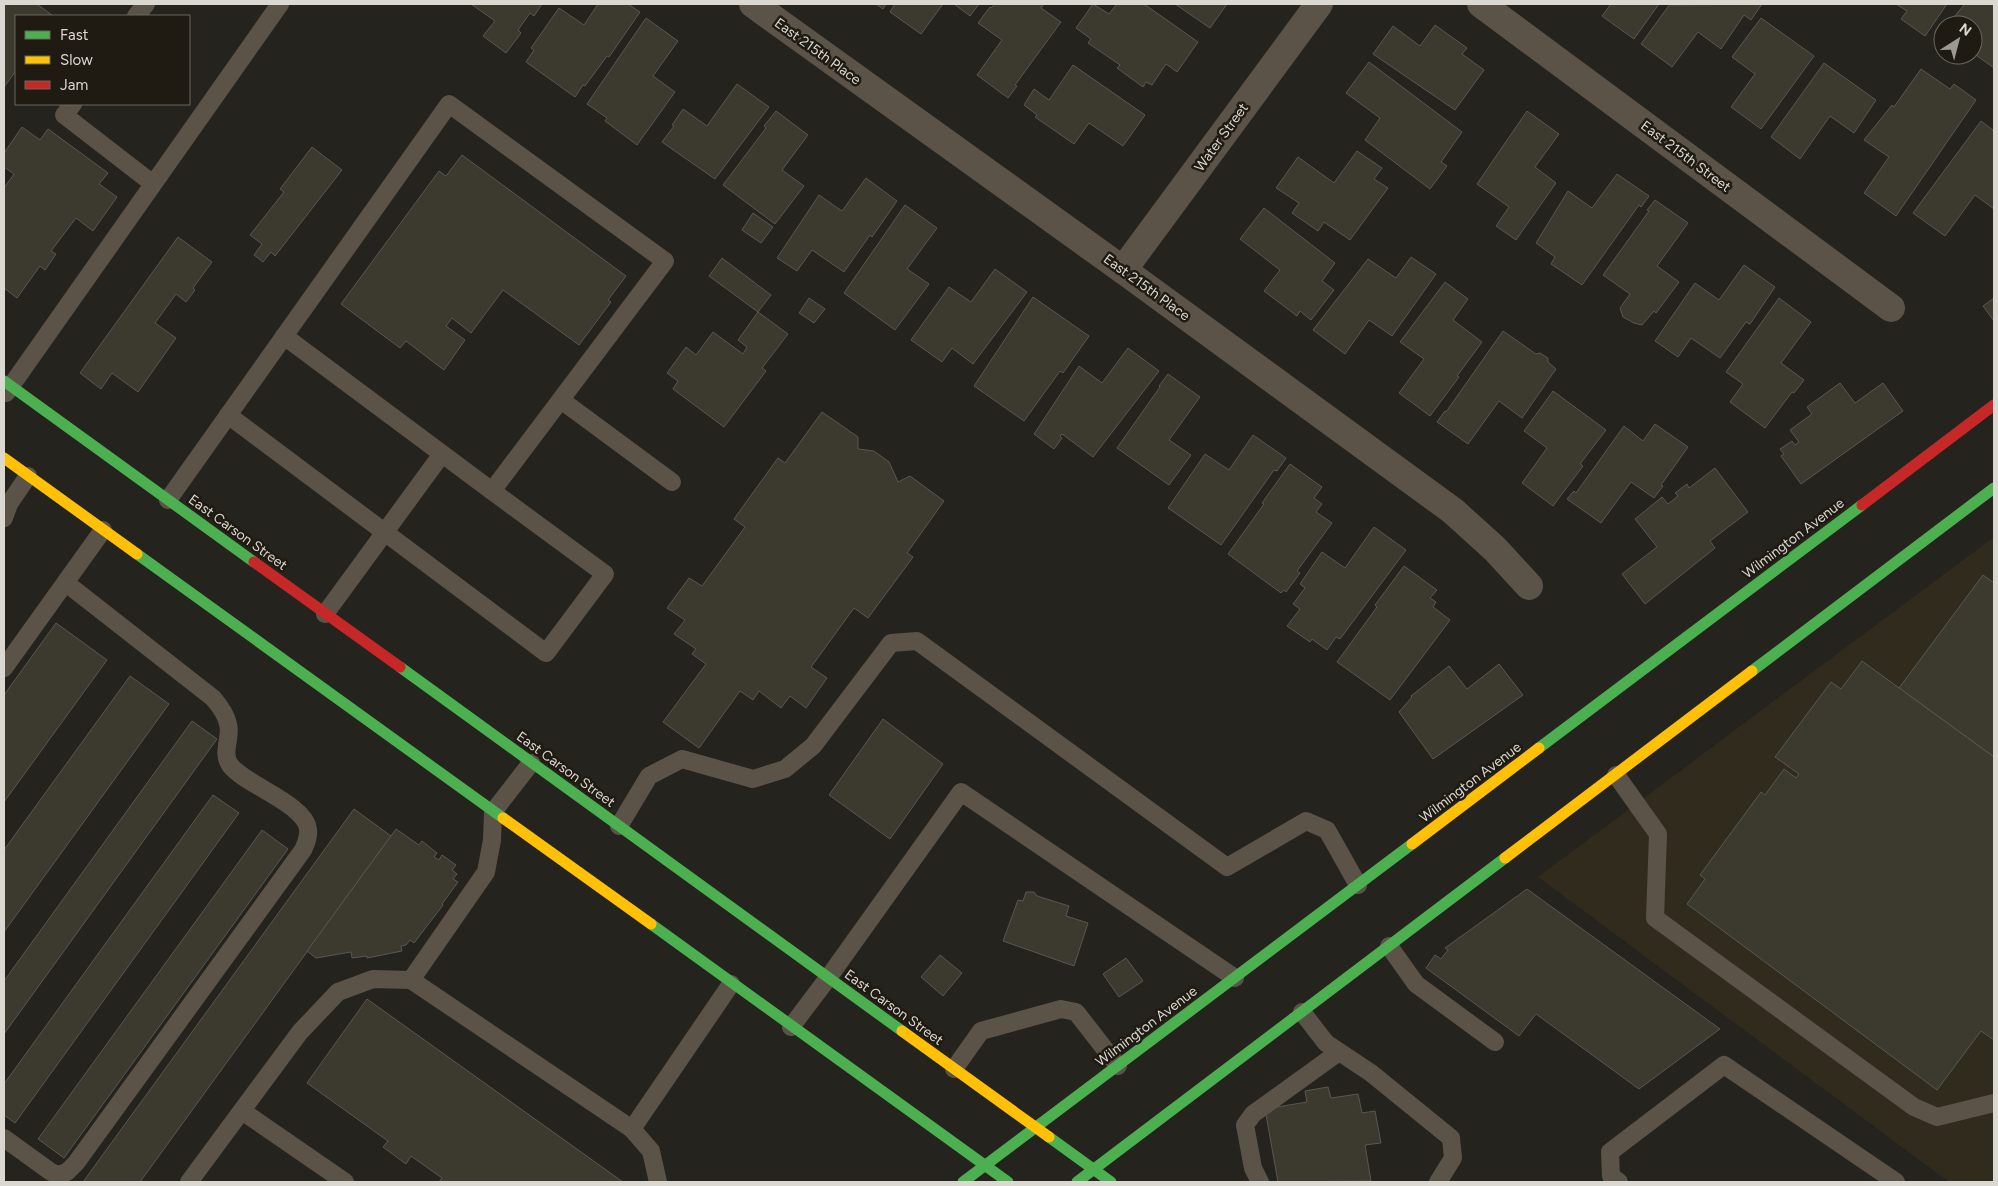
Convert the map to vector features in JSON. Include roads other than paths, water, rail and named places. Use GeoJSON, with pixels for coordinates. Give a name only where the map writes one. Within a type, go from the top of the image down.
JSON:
{"type":"FeatureCollection","features":[{"type":"Feature","properties":{"kind":"main road","name":"East Carson Street"},"geometry":{"type":"LineString","coordinates":[[6,388],[168,500],[1111,1182]]}},
{"type":"Feature","properties":{"kind":"main road","name":"Wilmington Avenue"},"geometry":{"type":"LineString","coordinates":[[963,1182],[1994,405]]}},
{"type":"Feature","properties":{"kind":"main road"},"geometry":{"type":"LineString","coordinates":[[4,458],[1008,1182]]}},
{"type":"Feature","properties":{"kind":"main road"},"geometry":{"type":"LineString","coordinates":[[1077,1182],[1994,488]]}},
{"type":"Feature","properties":{"kind":"street","name":"East 215th Place"},"geometry":{"type":"LineString","coordinates":[[753,4],[1124,270],[1453,511],[1495,549],[1529,586]]}},
{"type":"Feature","properties":{"kind":"street","name":"Water Street"},"geometry":{"type":"LineString","coordinates":[[1124,270],[1319,4]]}},
{"type":"Feature","properties":{"kind":"street","name":"East 215th Street"},"geometry":{"type":"LineString","coordinates":[[1482,4],[1891,308]]}},
{"type":"Feature","properties":{"kind":"lane"},"geometry":{"type":"LineString","coordinates":[[137,15],[146,4]]}},
{"type":"Feature","properties":{"kind":"lane"},"geometry":{"type":"LineString","coordinates":[[6,388],[280,4]]}},
{"type":"Feature","properties":{"kind":"lane"},"geometry":{"type":"LineString","coordinates":[[168,500],[449,104],[665,261],[492,491]]}},
{"type":"Feature","properties":{"kind":"lane"},"geometry":{"type":"LineString","coordinates":[[72,105],[64,115],[152,183]]}},
{"type":"Feature","properties":{"kind":"lane"},"geometry":{"type":"LineString","coordinates":[[228,415],[546,654],[605,574],[284,336]]}},
{"type":"Feature","properties":{"kind":"lane"},"geometry":{"type":"LineString","coordinates":[[561,400],[672,482]]}},
{"type":"Feature","properties":{"kind":"lane"},"geometry":{"type":"LineString","coordinates":[[325,614],[442,454]]}},
{"type":"Feature","properties":{"kind":"lane"},"geometry":{"type":"LineString","coordinates":[[4,518],[9,504],[28,476]]}},
{"type":"Feature","properties":{"kind":"lane"},"geometry":{"type":"LineString","coordinates":[[4,668],[103,530]]}},
{"type":"Feature","properties":{"kind":"lane"},"geometry":{"type":"LineString","coordinates":[[4,1138],[51,1172],[58,1175],[67,1172],[76,1163],[303,850],[309,837],[308,826],[300,813],[241,775],[230,765],[227,758],[229,724],[213,698],[66,583]]}},
{"type":"Feature","properties":{"kind":"lane"},"geometry":{"type":"LineString","coordinates":[[618,826],[649,776],[682,758],[753,779],[785,769],[813,746],[891,643],[917,641],[1227,867],[1306,821],[1327,830],[1358,885]]}},
{"type":"Feature","properties":{"kind":"lane"},"geometry":{"type":"LineString","coordinates":[[411,980],[486,872],[492,840],[493,812],[531,763]]}},
{"type":"Feature","properties":{"kind":"lane"},"geometry":{"type":"LineString","coordinates":[[1616,775],[1658,834],[1655,918],[1914,1107],[1937,1117],[1994,1103]]}},
{"type":"Feature","properties":{"kind":"lane"},"geometry":{"type":"LineString","coordinates":[[791,1027],[961,792],[1235,978]]}},
{"type":"Feature","properties":{"kind":"lane"},"geometry":{"type":"LineString","coordinates":[[1389,946],[1416,984],[1495,1042]]}},
{"type":"Feature","properties":{"kind":"lane"},"geometry":{"type":"LineString","coordinates":[[189,1182],[300,1032],[338,992],[373,979],[411,980],[632,1129],[651,1151],[658,1182]]}},
{"type":"Feature","properties":{"kind":"lane"},"geometry":{"type":"LineString","coordinates":[[632,1129],[731,984]]}},
{"type":"Feature","properties":{"kind":"lane"},"geometry":{"type":"LineString","coordinates":[[954,1069],[981,1031],[1061,1008],[1076,1012],[1118,1066]]}},
{"type":"Feature","properties":{"kind":"lane"},"geometry":{"type":"LineString","coordinates":[[1302,1012],[1326,1043],[1371,1073],[1451,1138],[1453,1158],[1438,1182]]}},
{"type":"Feature","properties":{"kind":"lane"},"geometry":{"type":"LineString","coordinates":[[1260,1182],[1253,1168],[1246,1125],[1253,1114],[1339,1052]]}},
{"type":"Feature","properties":{"kind":"lane"},"geometry":{"type":"LineString","coordinates":[[1619,1182],[1612,1176],[1610,1152],[1724,1065],[1896,1182]]}},
{"type":"Feature","properties":{"kind":"lane"},"geometry":{"type":"LineString","coordinates":[[242,1111],[345,1182]]}}]}
